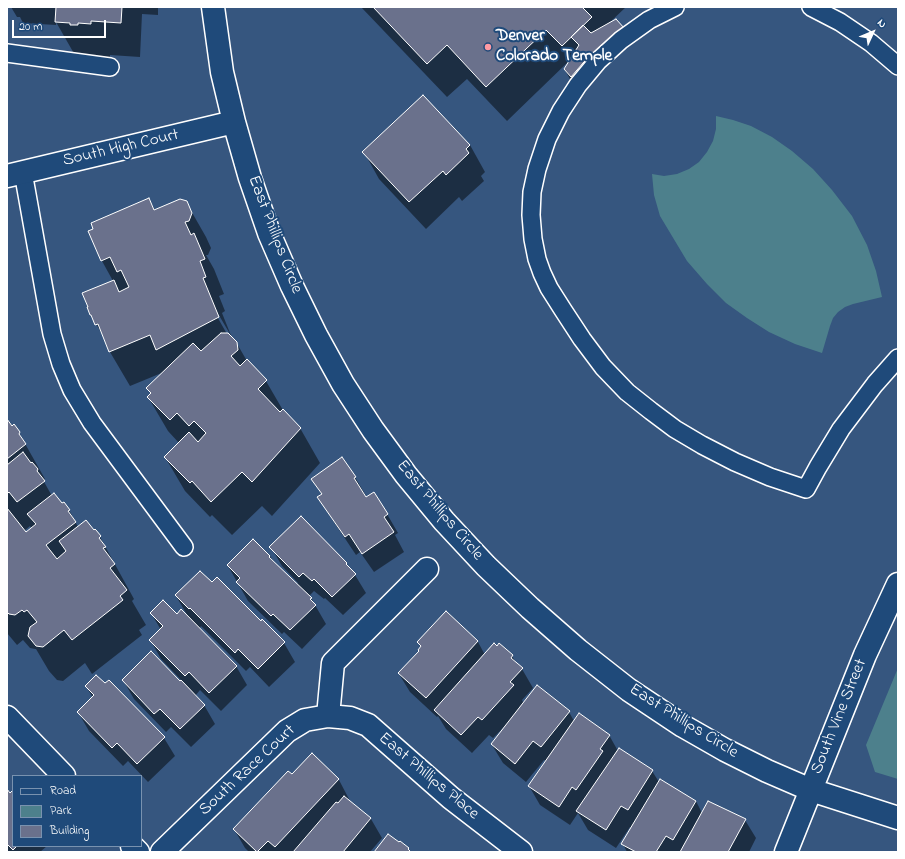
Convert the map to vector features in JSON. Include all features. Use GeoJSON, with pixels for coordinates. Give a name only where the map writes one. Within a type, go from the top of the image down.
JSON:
{"type":"FeatureCollection","features":[{"type":"Feature","properties":{"kind":"street","name":"East Phillips Circle"},"geometry":{"type":"LineString","coordinates":[[213,7],[222,72],[234,122],[250,178],[269,233],[292,286],[316,336],[343,384],[373,430],[406,475],[444,521],[486,566],[530,608],[578,650],[629,690],[683,726],[767,772],[811,790],[898,818]]}},
{"type":"Feature","properties":{"kind":"street","name":"South High Court"},"geometry":{"type":"LineString","coordinates":[[15,174],[234,122]]}},
{"type":"Feature","properties":{"kind":"street"},"geometry":{"type":"LineString","coordinates":[[328,716],[333,663],[427,569]]}},
{"type":"Feature","properties":{"kind":"street","name":"South Vine Street"},"geometry":{"type":"LineString","coordinates":[[786,852],[865,655],[898,584]]}},
{"type":"Feature","properties":{"kind":"street","name":"South Race Court"},"geometry":{"type":"LineString","coordinates":[[162,852],[287,731],[304,720],[328,716]]}},
{"type":"Feature","properties":{"kind":"street","name":"East Phillips Place"},"geometry":{"type":"LineString","coordinates":[[328,716],[350,718],[368,725],[451,798],[521,852]]}},
{"type":"Feature","properties":{"kind":"street"},"geometry":{"type":"LineString","coordinates":[[7,717],[63,775]]}},
{"type":"Feature","properties":{"kind":"lane"},"geometry":{"type":"LineString","coordinates":[[675,7],[649,20],[621,40],[598,61],[578,85],[565,104],[547,139],[537,169],[532,192],[531,215],[533,239],[537,259],[549,288],[582,339],[603,367],[627,392],[651,411],[675,429],[735,462],[770,477],[806,489],[841,429],[875,384],[896,366]]}},
{"type":"Feature","properties":{"kind":"lane"},"geometry":{"type":"LineString","coordinates":[[811,7],[840,22],[871,42],[898,66]]}},
{"type":"Feature","properties":{"kind":"lane"},"geometry":{"type":"LineString","coordinates":[[7,53],[110,67]]}},
{"type":"Feature","properties":{"kind":"lane"},"geometry":{"type":"LineString","coordinates":[[15,174],[52,334],[61,364],[72,390],[92,423],[184,547]]}},
{"type":"Feature","properties":{"kind":"green space"},"geometry":{"type":"Polygon","coordinates":[[[716,116],[751,126],[772,137],[792,151],[813,169],[832,190],[852,216],[867,245],[876,271],[882,297],[853,304],[838,312],[833,318],[822,353],[795,344],[769,332],[726,303],[687,261],[660,216],[654,195],[652,174],[664,176],[677,174],[689,169],[699,162],[713,141],[716,129],[716,116]]]}},
{"type":"Feature","properties":{"kind":"green space"},"geometry":{"type":"Polygon","coordinates":[[[898,668],[898,779],[875,772],[866,745],[898,668]]]}},
{"type":"Feature","properties":{"kind":"building"},"geometry":{"type":"Polygon","coordinates":[[[56,7],[122,7],[121,23],[91,21],[91,24],[78,23],[78,25],[70,25],[70,23],[55,22],[56,7]]]}},
{"type":"Feature","properties":{"kind":"building","name":"Denver Colorado Temple"},"geometry":{"type":"Polygon","coordinates":[[[373,7],[582,7],[592,17],[562,46],[546,30],[486,87],[447,45],[427,64],[373,7]]]}},
{"type":"Feature","properties":{"kind":"building"},"geometry":{"type":"Polygon","coordinates":[[[616,19],[625,29],[610,38],[597,49],[571,77],[564,69],[579,45],[571,37],[583,25],[591,33],[616,19]]]}},
{"type":"Feature","properties":{"kind":"building"},"geometry":{"type":"Polygon","coordinates":[[[423,95],[470,145],[466,149],[469,153],[446,175],[443,171],[409,202],[362,152],[423,95]]]}},
{"type":"Feature","properties":{"kind":"building"},"geometry":{"type":"Polygon","coordinates":[[[149,198],[154,210],[180,199],[187,201],[192,213],[189,221],[185,222],[191,235],[194,233],[205,259],[200,261],[206,277],[203,278],[219,317],[156,350],[150,335],[109,352],[98,324],[95,325],[90,315],[82,293],[114,280],[119,292],[129,287],[121,270],[117,272],[110,257],[101,261],[88,231],[93,229],[91,223],[149,198]]]}},
{"type":"Feature","properties":{"kind":"building"},"geometry":{"type":"Polygon","coordinates":[[[221,333],[228,333],[237,342],[238,350],[231,356],[240,366],[247,359],[267,380],[258,389],[280,412],[283,409],[301,428],[252,482],[242,472],[211,502],[192,481],[190,483],[164,457],[189,432],[198,442],[206,433],[194,421],[189,426],[177,413],[170,420],[147,397],[151,393],[146,388],[193,343],[201,351],[221,333]]]}},
{"type":"Feature","properties":{"kind":"building"},"geometry":{"type":"Polygon","coordinates":[[[7,419],[12,426],[14,424],[26,444],[7,459],[7,419]]]}},
{"type":"Feature","properties":{"kind":"building"},"geometry":{"type":"Polygon","coordinates":[[[23,452],[31,463],[32,462],[38,469],[37,471],[45,481],[17,502],[9,492],[7,494],[7,465],[23,452]]]}},
{"type":"Feature","properties":{"kind":"building"},"geometry":{"type":"Polygon","coordinates":[[[342,457],[356,477],[354,478],[366,497],[374,492],[388,514],[384,517],[394,532],[362,554],[349,534],[345,537],[317,497],[322,494],[311,479],[342,457]]]}},
{"type":"Feature","properties":{"kind":"building"},"geometry":{"type":"Polygon","coordinates":[[[54,493],[62,503],[64,502],[70,510],[68,511],[76,522],[46,545],[57,559],[66,551],[59,541],[86,520],[101,536],[99,538],[106,547],[103,548],[115,564],[110,568],[127,590],[120,596],[123,600],[72,640],[64,630],[43,647],[36,646],[28,636],[30,627],[37,622],[27,610],[24,612],[22,610],[15,615],[7,612],[7,508],[26,532],[36,524],[27,514],[54,493]]]}},
{"type":"Feature","properties":{"kind":"building"},"geometry":{"type":"Polygon","coordinates":[[[301,516],[356,574],[332,597],[314,579],[312,581],[303,573],[299,577],[269,547],[301,516]]]}},
{"type":"Feature","properties":{"kind":"building"},"geometry":{"type":"Polygon","coordinates":[[[253,539],[270,556],[269,557],[312,598],[310,599],[316,605],[290,630],[273,614],[271,616],[236,582],[240,578],[227,565],[253,539]]]}},
{"type":"Feature","properties":{"kind":"building"},"geometry":{"type":"Polygon","coordinates":[[[200,571],[212,582],[217,577],[261,621],[262,619],[285,642],[258,669],[238,649],[235,653],[175,595],[200,571]]]}},
{"type":"Feature","properties":{"kind":"building"},"geometry":{"type":"Polygon","coordinates":[[[163,600],[177,614],[181,609],[237,666],[209,693],[189,672],[185,676],[149,640],[163,626],[150,613],[163,600]]]}},
{"type":"Feature","properties":{"kind":"building"},"geometry":{"type":"Polygon","coordinates":[[[446,611],[478,641],[426,698],[398,673],[419,651],[418,650],[421,646],[417,642],[446,611]]]}},
{"type":"Feature","properties":{"kind":"building"},"geometry":{"type":"Polygon","coordinates":[[[494,643],[497,646],[499,643],[513,655],[511,658],[523,668],[510,682],[514,685],[482,720],[478,717],[461,735],[434,710],[494,643]]]}},
{"type":"Feature","properties":{"kind":"building"},"geometry":{"type":"Polygon","coordinates":[[[151,651],[205,705],[180,729],[160,709],[154,714],[122,680],[151,651]]]}},
{"type":"Feature","properties":{"kind":"building"},"geometry":{"type":"Polygon","coordinates":[[[96,675],[105,683],[109,680],[165,737],[137,764],[117,743],[112,748],[77,712],[94,695],[85,686],[96,675]]]}},
{"type":"Feature","properties":{"kind":"building"},"geometry":{"type":"Polygon","coordinates":[[[537,685],[570,711],[541,747],[533,741],[515,764],[491,744],[537,685]]]}},
{"type":"Feature","properties":{"kind":"building"},"geometry":{"type":"Polygon","coordinates":[[[579,713],[610,735],[600,749],[603,751],[576,790],[572,787],[559,807],[528,786],[579,713]]]}},
{"type":"Feature","properties":{"kind":"building"},"geometry":{"type":"Polygon","coordinates":[[[619,748],[653,770],[628,810],[621,806],[606,830],[576,811],[619,748]]]}},
{"type":"Feature","properties":{"kind":"building"},"geometry":{"type":"Polygon","coordinates":[[[312,753],[339,779],[275,847],[268,841],[257,852],[233,829],[288,771],[292,774],[312,753]]]}},
{"type":"Feature","properties":{"kind":"building"},"geometry":{"type":"Polygon","coordinates":[[[660,779],[696,801],[673,840],[666,836],[656,852],[636,852],[621,844],[660,779]]]}},
{"type":"Feature","properties":{"kind":"building"},"geometry":{"type":"Polygon","coordinates":[[[7,789],[10,793],[12,791],[12,847],[16,847],[13,850],[7,844],[7,789]]]}},
{"type":"Feature","properties":{"kind":"building"},"geometry":{"type":"Polygon","coordinates":[[[344,796],[371,818],[343,852],[293,852],[336,802],[338,803],[344,796]]]}},
{"type":"Feature","properties":{"kind":"building"},"geometry":{"type":"Polygon","coordinates":[[[708,801],[746,819],[728,852],[680,852],[708,801]]]}},
{"type":"Feature","properties":{"kind":"building"},"geometry":{"type":"Polygon","coordinates":[[[388,834],[409,848],[408,849],[411,852],[374,852],[388,834]]]}},
{"type":"Feature","properties":{"kind":"place","name":"Denver Colorado Temple"},"geometry":{"type":"Point","coordinates":[488,47]}}]}
